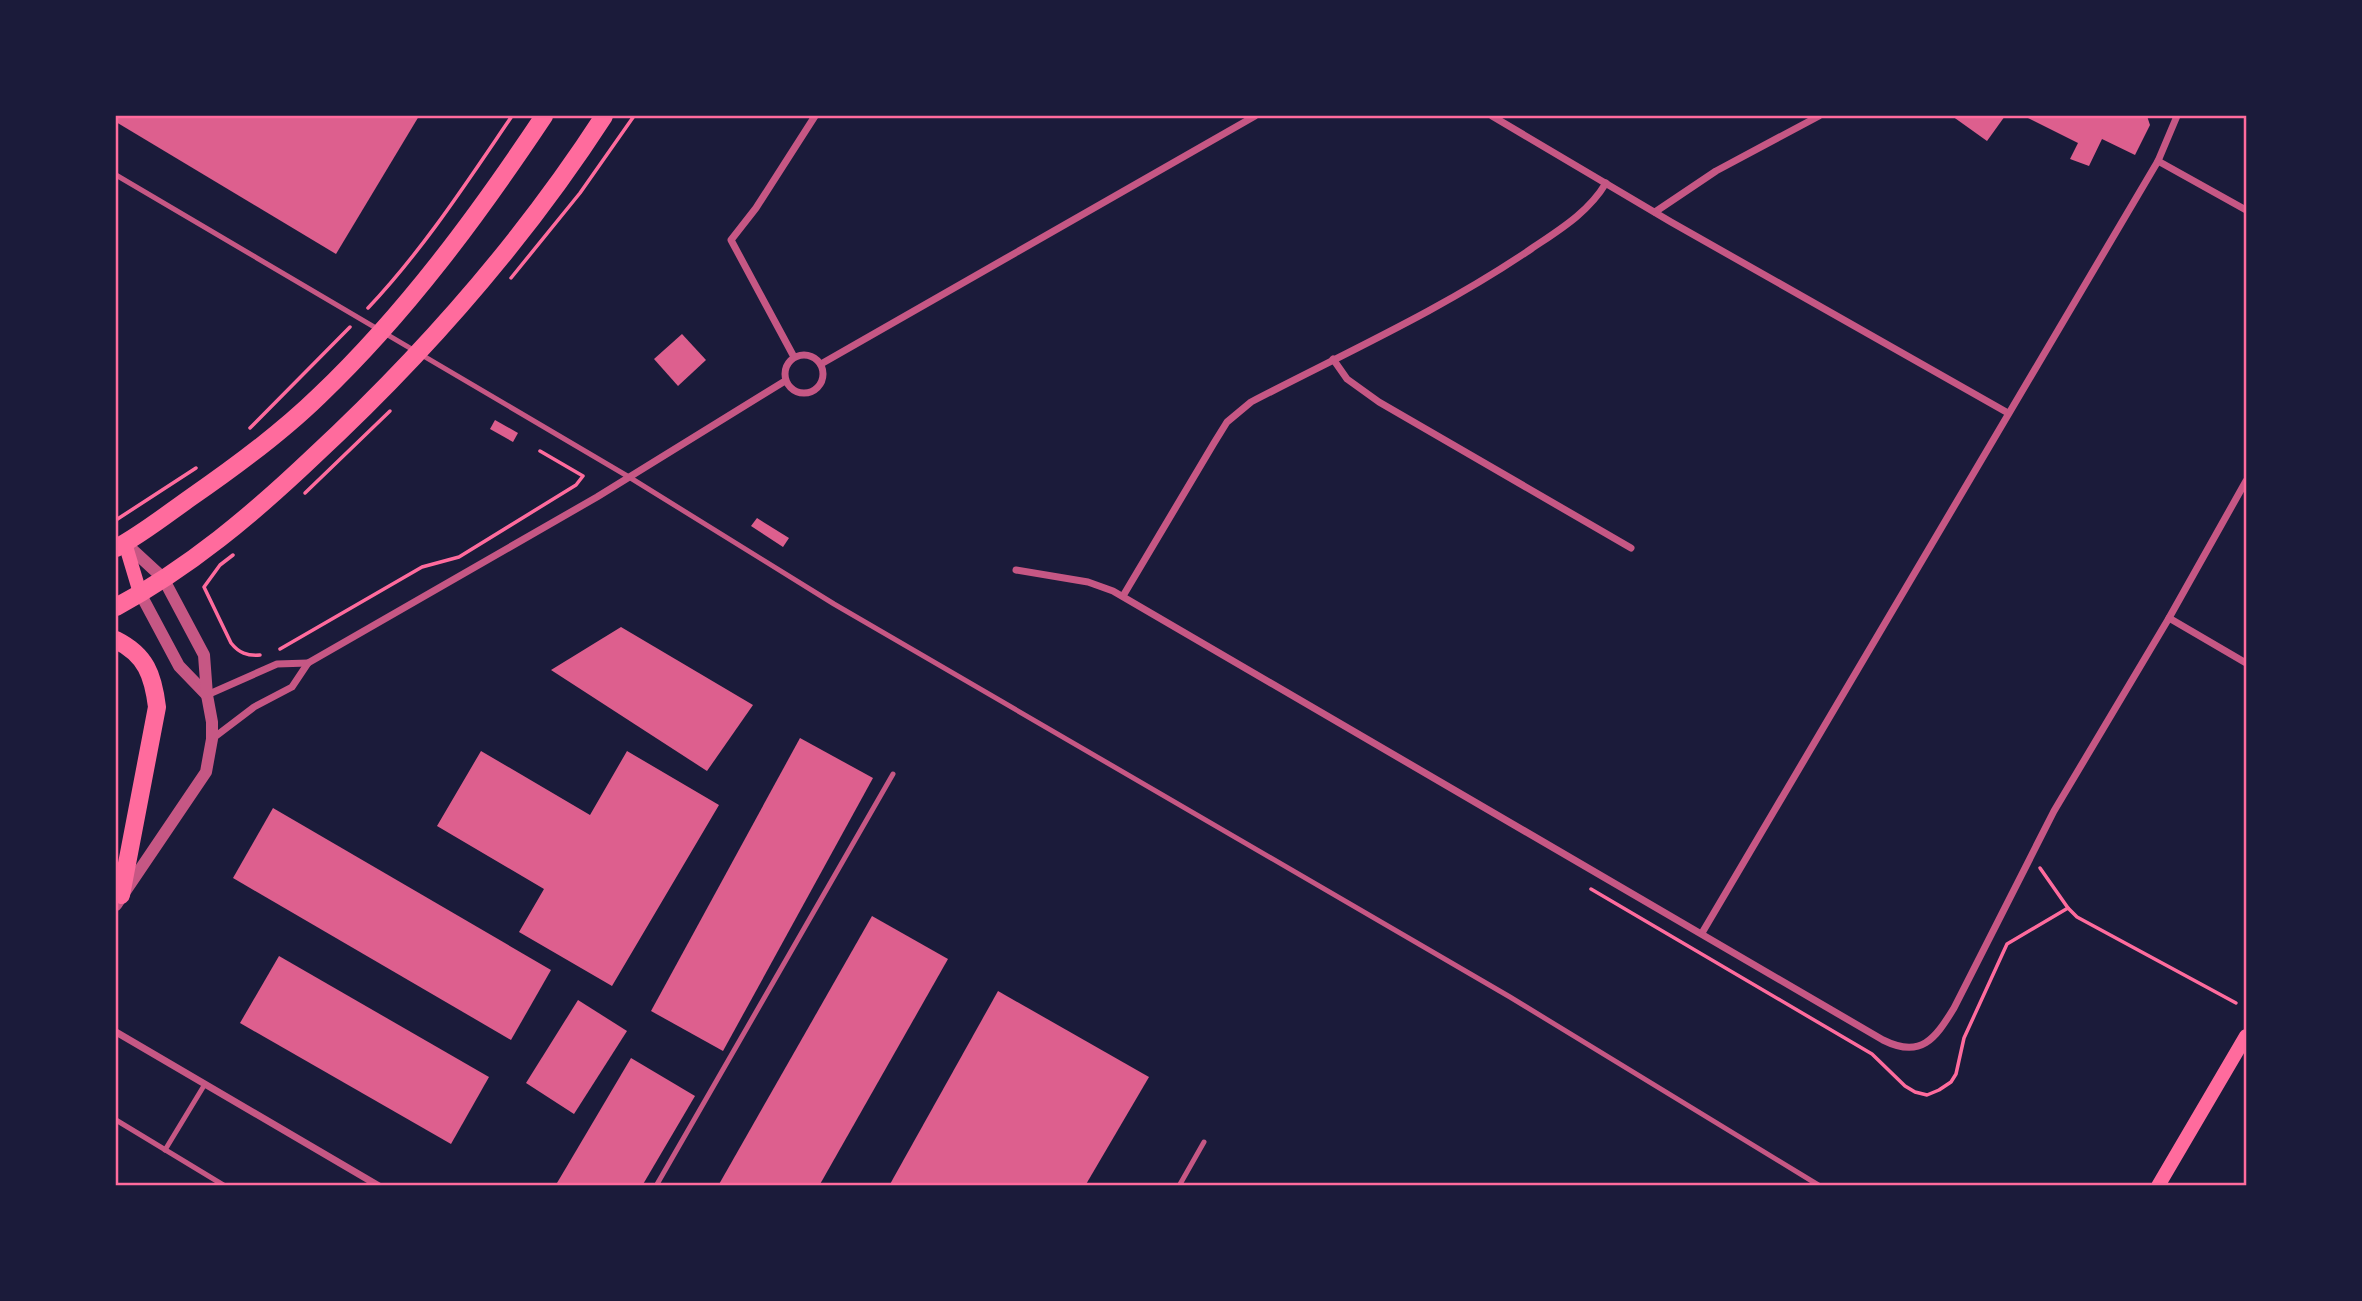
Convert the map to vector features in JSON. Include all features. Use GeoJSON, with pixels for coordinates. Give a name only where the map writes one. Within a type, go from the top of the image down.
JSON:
{"type":"FeatureCollection","features":[{"type":"Feature","properties":{"kind":"highway"},"geometry":{"type":"LineString","coordinates":[[120,545],[233,469],[319,396],[414,293],[490,197],[544,116]]}},
{"type":"Feature","properties":{"kind":"highway"},"geometry":{"type":"LineString","coordinates":[[116,607],[199,554],[265,502],[355,418],[453,313],[526,223],[604,116]]}},
{"type":"Feature","properties":{"kind":"highway"},"geometry":{"type":"LineString","coordinates":[[116,640],[146,663],[155,687],[158,707],[118,900]]}},
{"type":"Feature","properties":{"kind":"main road"},"geometry":{"type":"LineString","coordinates":[[120,545],[140,593]]}},
{"type":"Feature","properties":{"kind":"main road"},"geometry":{"type":"LineString","coordinates":[[2158,1185],[2246,1036]]}},
{"type":"Feature","properties":{"kind":"street"},"geometry":{"type":"LineString","coordinates":[[794,357],[731,240],[756,208],[815,116]]}},
{"type":"Feature","properties":{"kind":"street"},"geometry":{"type":"LineString","coordinates":[[821,364],[1255,116]]}},
{"type":"Feature","properties":{"kind":"street"},"geometry":{"type":"LineString","coordinates":[[1492,116],[1654,212],[2008,413]]}},
{"type":"Feature","properties":{"kind":"street"},"geometry":{"type":"LineString","coordinates":[[1654,212],[1716,171],[1819,116]]}},
{"type":"Feature","properties":{"kind":"street"},"geometry":{"type":"LineString","coordinates":[[1702,933],[2158,161],[2177,116]]}},
{"type":"Feature","properties":{"kind":"street"},"geometry":{"type":"LineString","coordinates":[[2158,161],[2246,210]]}},
{"type":"Feature","properties":{"kind":"street"},"geometry":{"type":"LineString","coordinates":[[1123,596],[1227,422],[1251,402],[1492,276],[1586,211],[1606,183]]}},
{"type":"Feature","properties":{"kind":"street"},"geometry":{"type":"LineString","coordinates":[[805,354],[821,364],[821,382],[813,391],[795,391],[785,381],[784,370],[794,357],[805,354]]}},
{"type":"Feature","properties":{"kind":"street"},"geometry":{"type":"LineString","coordinates":[[1333,359],[1347,379],[1379,402],[1631,548]]}},
{"type":"Feature","properties":{"kind":"street"},"geometry":{"type":"LineString","coordinates":[[212,738],[254,707],[292,687],[308,663],[629,477],[785,381]]}},
{"type":"Feature","properties":{"kind":"street"},"geometry":{"type":"LineString","coordinates":[[1016,570],[1087,582],[1123,596],[1884,1040],[1898,1047],[1911,1049],[1924,1046],[1944,1026],[2054,811],[2169,618],[2246,481]]}},
{"type":"Feature","properties":{"kind":"street"},"geometry":{"type":"LineString","coordinates":[[118,900],[206,772],[212,738],[204,655],[163,578],[120,545]]}},
{"type":"Feature","properties":{"kind":"street"},"geometry":{"type":"LineString","coordinates":[[140,593],[179,666],[207,695]]}},
{"type":"Feature","properties":{"kind":"street"},"geometry":{"type":"LineString","coordinates":[[2169,618],[2246,663]]}},
{"type":"Feature","properties":{"kind":"street"},"geometry":{"type":"LineString","coordinates":[[207,695],[277,664],[308,663]]}},
{"type":"Feature","properties":{"kind":"street"},"geometry":{"type":"LineString","coordinates":[[116,1032],[379,1185]]}},
{"type":"Feature","properties":{"kind":"lane"},"geometry":{"type":"LineString","coordinates":[[116,175],[629,477],[834,604],[1510,997],[1820,1185]]}},
{"type":"Feature","properties":{"kind":"lane"},"geometry":{"type":"LineString","coordinates":[[656,1185],[893,774]]}},
{"type":"Feature","properties":{"kind":"lane"},"geometry":{"type":"LineString","coordinates":[[165,1150],[205,1084]]}},
{"type":"Feature","properties":{"kind":"lane"},"geometry":{"type":"LineString","coordinates":[[116,1121],[225,1185]]}},
{"type":"Feature","properties":{"kind":"lane"},"geometry":{"type":"LineString","coordinates":[[1179,1185],[1205,1142]]}},
{"type":"Feature","properties":{"kind":"path"},"geometry":{"type":"LineString","coordinates":[[367,309],[394,281],[451,207],[512,116]]}},
{"type":"Feature","properties":{"kind":"path"},"geometry":{"type":"LineString","coordinates":[[243,435],[359,318]]}},
{"type":"Feature","properties":{"kind":"path"},"geometry":{"type":"LineString","coordinates":[[276,652],[422,567],[459,557],[576,485],[583,477],[540,452]]}},
{"type":"Feature","properties":{"kind":"path"},"geometry":{"type":"LineString","coordinates":[[116,520],[202,464]]}},
{"type":"Feature","properties":{"kind":"path"},"geometry":{"type":"LineString","coordinates":[[204,587],[237,651],[264,655]]}},
{"type":"Feature","properties":{"kind":"path"},"geometry":{"type":"LineString","coordinates":[[2032,854],[2068,908],[2077,916],[2236,1003]]}},
{"type":"Feature","properties":{"kind":"path"},"geometry":{"type":"LineString","coordinates":[[1979,1005],[2007,944],[2068,908]]}},
{"type":"Feature","properties":{"kind":"building"},"geometry":{"type":"Polygon","coordinates":[[[116,116],[419,116],[336,254],[116,122],[116,116]]]}},
{"type":"Feature","properties":{"kind":"building"},"geometry":{"type":"Polygon","coordinates":[[[1952,116],[2005,116],[1987,141],[1952,116]]]}},
{"type":"Feature","properties":{"kind":"building"},"geometry":{"type":"Polygon","coordinates":[[[2024,116],[2147,116],[2150,125],[2135,155],[2102,139],[2089,166],[2070,159],[2078,143],[2024,116]]]}},
{"type":"Feature","properties":{"kind":"building"},"geometry":{"type":"Polygon","coordinates":[[[682,334],[706,360],[678,386],[654,359],[682,334]]]}},
{"type":"Feature","properties":{"kind":"building"},"geometry":{"type":"Polygon","coordinates":[[[495,420],[518,433],[513,442],[490,429],[495,420]]]}},
{"type":"Feature","properties":{"kind":"building"},"geometry":{"type":"Polygon","coordinates":[[[757,518],[789,538],[783,547],[751,526],[757,518]]]}},
{"type":"Feature","properties":{"kind":"building"},"geometry":{"type":"Polygon","coordinates":[[[621,627],[753,705],[707,771],[551,670],[621,627]]]}},
{"type":"Feature","properties":{"kind":"building"},"geometry":{"type":"Polygon","coordinates":[[[800,738],[873,778],[723,1051],[651,1011],[800,738]]]}},
{"type":"Feature","properties":{"kind":"building"},"geometry":{"type":"Polygon","coordinates":[[[481,751],[590,815],[627,751],[719,805],[612,986],[519,932],[544,889],[437,826],[481,751]]]}},
{"type":"Feature","properties":{"kind":"building"},"geometry":{"type":"Polygon","coordinates":[[[273,808],[551,970],[511,1040],[233,878],[273,808]]]}},
{"type":"Feature","properties":{"kind":"building"},"geometry":{"type":"Polygon","coordinates":[[[872,916],[948,959],[819,1186],[718,1186],[872,916]]]}},
{"type":"Feature","properties":{"kind":"building"},"geometry":{"type":"Polygon","coordinates":[[[279,956],[489,1077],[451,1144],[240,1023],[279,956]]]}},
{"type":"Feature","properties":{"kind":"building"},"geometry":{"type":"Polygon","coordinates":[[[998,991],[1149,1077],[1085,1186],[889,1186],[998,991]]]}},
{"type":"Feature","properties":{"kind":"building"},"geometry":{"type":"Polygon","coordinates":[[[578,1000],[627,1031],[574,1114],[526,1083],[578,1000]]]}},
{"type":"Feature","properties":{"kind":"building"},"geometry":{"type":"Polygon","coordinates":[[[631,1058],[695,1096],[642,1186],[560,1186],[557,1183],[631,1058]]]}}]}
